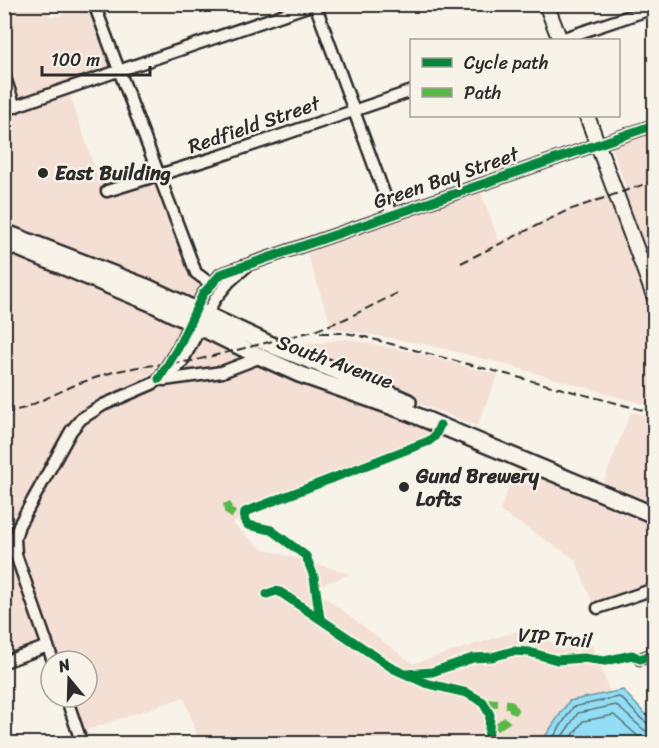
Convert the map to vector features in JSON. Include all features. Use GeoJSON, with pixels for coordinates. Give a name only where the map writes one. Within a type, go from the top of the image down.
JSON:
{"type":"FeatureCollection","features":[{"type":"Feature","properties":{"kind":"highway","name":"South Avenue"},"geometry":{"type":"LineString","coordinates":[[4,231],[124,277],[198,318],[261,357],[330,385],[410,413],[654,515]]}},
{"type":"Feature","properties":{"kind":"highway","name":"South Avenue"},"geometry":{"type":"LineString","coordinates":[[4,242],[350,376],[654,504]]}},
{"type":"Feature","properties":{"kind":"main road"},"geometry":{"type":"LineString","coordinates":[[546,4],[559,39]]}},
{"type":"Feature","properties":{"kind":"main road"},"geometry":{"type":"LineString","coordinates":[[587,117],[654,297]]}},
{"type":"Feature","properties":{"kind":"street"},"geometry":{"type":"LineString","coordinates":[[94,4],[196,273],[211,284]]}},
{"type":"Feature","properties":{"kind":"street"},"geometry":{"type":"LineString","coordinates":[[4,75],[10,109],[315,4],[392,215]]}},
{"type":"Feature","properties":{"kind":"street"},"geometry":{"type":"LineString","coordinates":[[562,39],[654,8]]}},
{"type":"Feature","properties":{"kind":"street","name":"Redfield Street"},"geometry":{"type":"LineString","coordinates":[[107,191],[159,176],[410,91]]}},
{"type":"Feature","properties":{"kind":"street","name":"Green Bay Street"},"geometry":{"type":"LineString","coordinates":[[198,318],[211,284],[221,274],[654,125]]}},
{"type":"Feature","properties":{"kind":"street","name":"Green Bay Street"},"geometry":{"type":"LineString","coordinates":[[198,318],[221,291],[249,264]]}},
{"type":"Feature","properties":{"kind":"street"},"geometry":{"type":"LineString","coordinates":[[156,381],[198,318]]}},
{"type":"Feature","properties":{"kind":"street"},"geometry":{"type":"LineString","coordinates":[[49,649],[16,555],[15,538],[17,530],[76,424],[93,410],[156,381],[222,372],[261,357]]}},
{"type":"Feature","properties":{"kind":"street"},"geometry":{"type":"LineString","coordinates":[[598,608],[654,589]]}},
{"type":"Feature","properties":{"kind":"street"},"geometry":{"type":"LineString","coordinates":[[4,662],[48,646]]}},
{"type":"Feature","properties":{"kind":"street"},"geometry":{"type":"LineString","coordinates":[[640,659],[654,654]]}},
{"type":"Feature","properties":{"kind":"street"},"geometry":{"type":"LineString","coordinates":[[70,709],[82,744]]}},
{"type":"Feature","properties":{"kind":"shaded area"},"geometry":{"type":"Polygon","coordinates":[[[4,5],[45,5],[50,18],[88,6],[111,68],[66,84],[100,183],[149,166],[189,273],[201,285],[179,322],[455,434],[232,523],[261,548],[351,574],[313,588],[413,664],[518,631],[577,651],[592,645],[610,692],[591,696],[546,735],[543,743],[200,743],[184,697],[84,731],[77,709],[99,709],[99,649],[56,649],[52,638],[5,654],[4,5]]]}},
{"type":"Feature","properties":{"kind":"shaded area"},"geometry":{"type":"Polygon","coordinates":[[[654,130],[654,407],[493,361],[424,344],[332,328],[307,253],[481,193],[499,241],[563,211],[626,187],[612,147],[614,143],[654,130]]]}},
{"type":"Feature","properties":{"kind":"shaded area"},"geometry":{"type":"Polygon","coordinates":[[[346,339],[417,353],[498,375],[477,426],[425,406],[298,346],[346,339]]]}},
{"type":"Feature","properties":{"kind":"shaded area"},"geometry":{"type":"Polygon","coordinates":[[[631,412],[654,418],[654,587],[596,611],[575,559],[500,511],[517,463],[598,496],[631,412]]]}},
{"type":"Feature","properties":{"kind":"water"},"geometry":{"type":"Polygon","coordinates":[[[623,690],[654,721],[654,743],[543,743],[569,701],[623,690]]]}},
{"type":"Feature","properties":{"kind":"railway"},"geometry":{"type":"LineString","coordinates":[[461,263],[566,211],[654,181]]}},
{"type":"Feature","properties":{"kind":"railway"},"geometry":{"type":"LineString","coordinates":[[4,413],[25,408],[77,384],[113,372],[192,361],[314,331],[345,319],[400,292]]}},
{"type":"Feature","properties":{"kind":"railway"},"geometry":{"type":"LineString","coordinates":[[320,333],[346,333],[361,336],[654,413]]}},
{"type":"Feature","properties":{"kind":"marked path"},"geometry":{"type":"LineString","coordinates":[[227,503],[228,511],[245,522]]}},
{"type":"Feature","properties":{"kind":"marked path"},"geometry":{"type":"LineString","coordinates":[[483,702],[510,704],[514,710],[507,720],[490,731]]}},
{"type":"Feature","properties":{"kind":"cycle path"},"geometry":{"type":"LineString","coordinates":[[159,379],[178,348],[203,294],[221,274],[654,125]]}},
{"type":"Feature","properties":{"kind":"cycle path"},"geometry":{"type":"LineString","coordinates":[[320,619],[314,577],[306,556],[271,530],[248,525],[244,519],[245,512],[429,441],[435,436],[440,425]]}},
{"type":"Feature","properties":{"kind":"cycle path"},"geometry":{"type":"LineString","coordinates":[[267,594],[280,592],[394,669],[425,683],[467,693],[483,702],[490,715],[488,744]]}},
{"type":"Feature","properties":{"kind":"cycle path","name":"VIP Trail"},"geometry":{"type":"LineString","coordinates":[[407,674],[432,672],[473,658],[492,657],[513,651],[529,652],[557,660],[583,658],[605,661],[632,655],[640,659],[654,654]]}},
{"type":"Feature","properties":{"kind":"place","name":"East Building"},"geometry":{"type":"Point","coordinates":[43,173]}},
{"type":"Feature","properties":{"kind":"place","name":"Gund Brewery Lofts"},"geometry":{"type":"Point","coordinates":[404,487]}}]}
